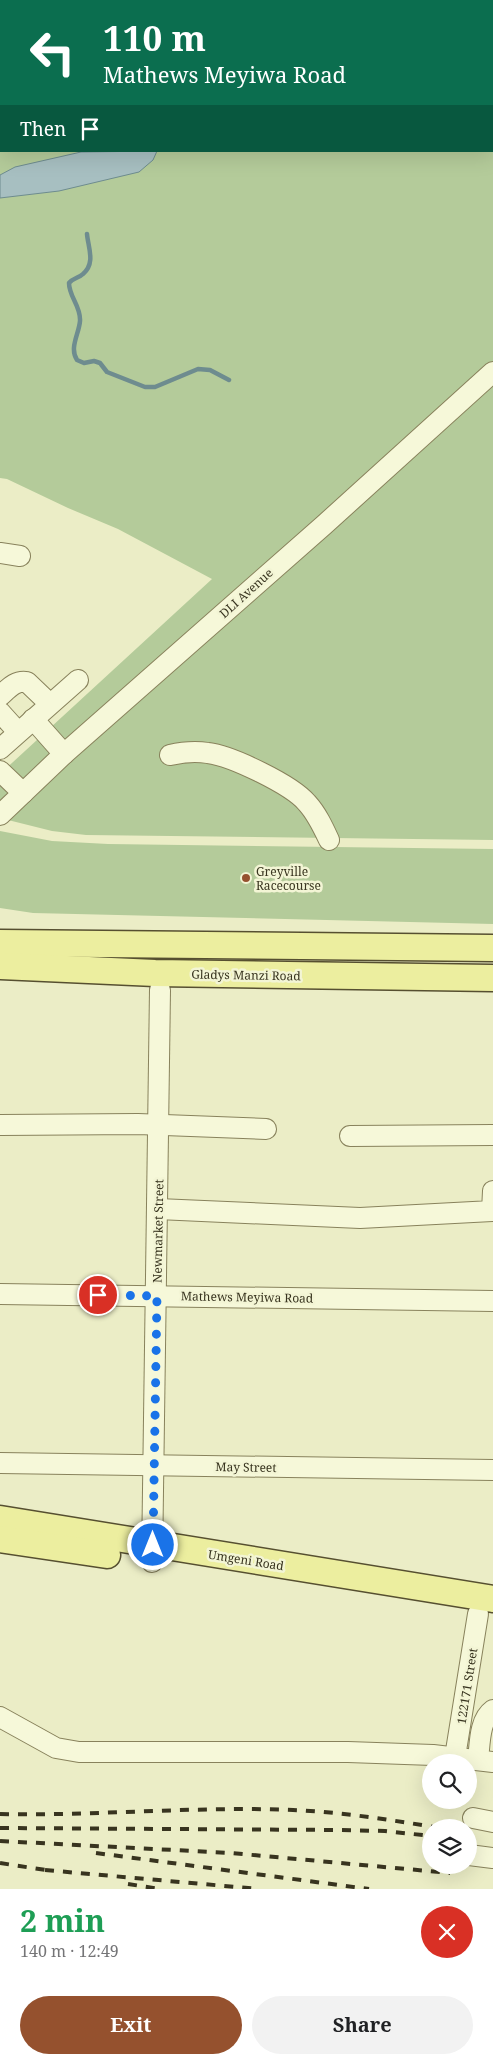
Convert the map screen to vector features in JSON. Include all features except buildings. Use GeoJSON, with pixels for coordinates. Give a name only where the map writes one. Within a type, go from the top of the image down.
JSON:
{"type":"FeatureCollection","features":[{"type":"Feature","properties":{"kind":"main road"},"geometry":{"type":"LineString","coordinates":[[0,943],[493,948]]}},
{"type":"Feature","properties":{"kind":"main road"},"geometry":{"type":"LineString","coordinates":[[155,946],[158,982]]}},
{"type":"Feature","properties":{"kind":"main road","name":"Gladys Manzi Road"},"geometry":{"type":"LineString","coordinates":[[0,966],[158,982],[493,978]]}},
{"type":"Feature","properties":{"kind":"main road","name":"Umgeni Road"},"geometry":{"type":"LineString","coordinates":[[0,1519],[42,1536],[488,1610]]}},
{"type":"Feature","properties":{"kind":"main road","name":"Umgeni Road"},"geometry":{"type":"LineString","coordinates":[[0,1539],[42,1536]]}},
{"type":"Feature","properties":{"kind":"street","name":"DLI Avenue"},"geometry":{"type":"LineString","coordinates":[[0,815],[64,754],[324,525],[493,372]]}},
{"type":"Feature","properties":{"kind":"street"},"geometry":{"type":"LineString","coordinates":[[0,553],[20,556]]}},
{"type":"Feature","properties":{"kind":"street"},"geometry":{"type":"LineString","coordinates":[[0,749],[78,680]]}},
{"type":"Feature","properties":{"kind":"street"},"geometry":{"type":"LineString","coordinates":[[0,696],[17,682],[22,681],[27,682],[50,704]]}},
{"type":"Feature","properties":{"kind":"street"},"geometry":{"type":"LineString","coordinates":[[0,712],[18,732]]}},
{"type":"Feature","properties":{"kind":"street"},"geometry":{"type":"LineString","coordinates":[[34,719],[64,754]]}},
{"type":"Feature","properties":{"kind":"street"},"geometry":{"type":"LineString","coordinates":[[170,755],[188,752],[210,753],[246,766],[290,789],[306,802],[319,820],[329,840]]}},
{"type":"Feature","properties":{"kind":"street"},"geometry":{"type":"LineString","coordinates":[[0,771],[23,793]]}},
{"type":"Feature","properties":{"kind":"street","name":"Newmarket Street"},"geometry":{"type":"LineString","coordinates":[[153,1553],[159,1126],[158,982]]}},
{"type":"Feature","properties":{"kind":"street"},"geometry":{"type":"LineString","coordinates":[[0,1124],[138,1124],[266,1130]]}},
{"type":"Feature","properties":{"kind":"street"},"geometry":{"type":"LineString","coordinates":[[350,1136],[493,1135]]}},
{"type":"Feature","properties":{"kind":"street"},"geometry":{"type":"LineString","coordinates":[[158,1209],[360,1218],[492,1211],[493,1191]]}},
{"type":"Feature","properties":{"kind":"street","name":"Mathews Meyiwa Road"},"geometry":{"type":"LineString","coordinates":[[0,1294],[493,1301]]}},
{"type":"Feature","properties":{"kind":"street","name":"May Street"},"geometry":{"type":"LineString","coordinates":[[0,1463],[493,1470]]}},
{"type":"Feature","properties":{"kind":"street","name":"122171 Street"},"geometry":{"type":"LineString","coordinates":[[456,1754],[488,1610]]}},
{"type":"Feature","properties":{"kind":"street"},"geometry":{"type":"LineString","coordinates":[[485,1761],[484,1721],[493,1710]]}},
{"type":"Feature","properties":{"kind":"street"},"geometry":{"type":"LineString","coordinates":[[0,1717],[56,1748],[80,1752],[348,1752],[422,1755]]}},
{"type":"Feature","properties":{"kind":"street"},"geometry":{"type":"LineString","coordinates":[[473,1818],[493,1822]]}},
{"type":"Feature","properties":{"kind":"street"},"geometry":{"type":"LineString","coordinates":[[477,1856],[493,1858]]}},
{"type":"Feature","properties":{"kind":"green space"},"geometry":{"type":"Polygon","coordinates":[[[0,152],[493,152],[493,840],[86,835],[52,831],[0,818],[0,774],[212,579],[118,529],[7,479],[0,478],[0,152]]]}},
{"type":"Feature","properties":{"kind":"green space","name":"Greyville Racecourse"},"geometry":{"type":"Polygon","coordinates":[[[0,831],[52,841],[108,844],[493,849],[493,924],[33,913],[0,908],[0,831]]]}},
{"type":"Feature","properties":{"kind":"water"},"geometry":{"type":"Polygon","coordinates":[[[81,152],[157,152],[153,160],[139,172],[59,191],[0,198],[0,175],[15,167],[81,152]]]}},
{"type":"Feature","properties":{"kind":"waterway"},"geometry":{"type":"LineString","coordinates":[[87,234],[90,255],[89,265],[83,274],[69,283],[80,316],[74,346],[77,360],[84,363],[94,361],[100,363],[107,372],[145,387],[155,387],[198,369],[210,370],[229,380]]}},
{"type":"Feature","properties":{"kind":"railway"},"geometry":{"type":"LineString","coordinates":[[0,1814],[256,1809],[348,1814],[422,1825]]}},
{"type":"Feature","properties":{"kind":"railway"},"geometry":{"type":"LineString","coordinates":[[0,1828],[339,1830],[385,1831],[422,1835]]}},
{"type":"Feature","properties":{"kind":"railway"},"geometry":{"type":"LineString","coordinates":[[0,1841],[231,1853],[422,1870]]}},
{"type":"Feature","properties":{"kind":"railway"},"geometry":{"type":"LineString","coordinates":[[96,1853],[369,1889]]}},
{"type":"Feature","properties":{"kind":"railway"},"geometry":{"type":"LineString","coordinates":[[0,1863],[52,1871]]}},
{"type":"Feature","properties":{"kind":"railway"},"geometry":{"type":"LineString","coordinates":[[45,1870],[259,1889]]}},
{"type":"Feature","properties":{"kind":"railway"},"geometry":{"type":"LineString","coordinates":[[128,1884],[160,1889]]}},
{"type":"Feature","properties":{"kind":"place","name":"Greyville Racecourse"},"geometry":{"type":"Point","coordinates":[246,878]}},
{"type":"Feature","properties":{"kind":"route"},"geometry":{"type":"LineString","coordinates":[[98,1295],[157,1296],[153,1545]]}}]}
